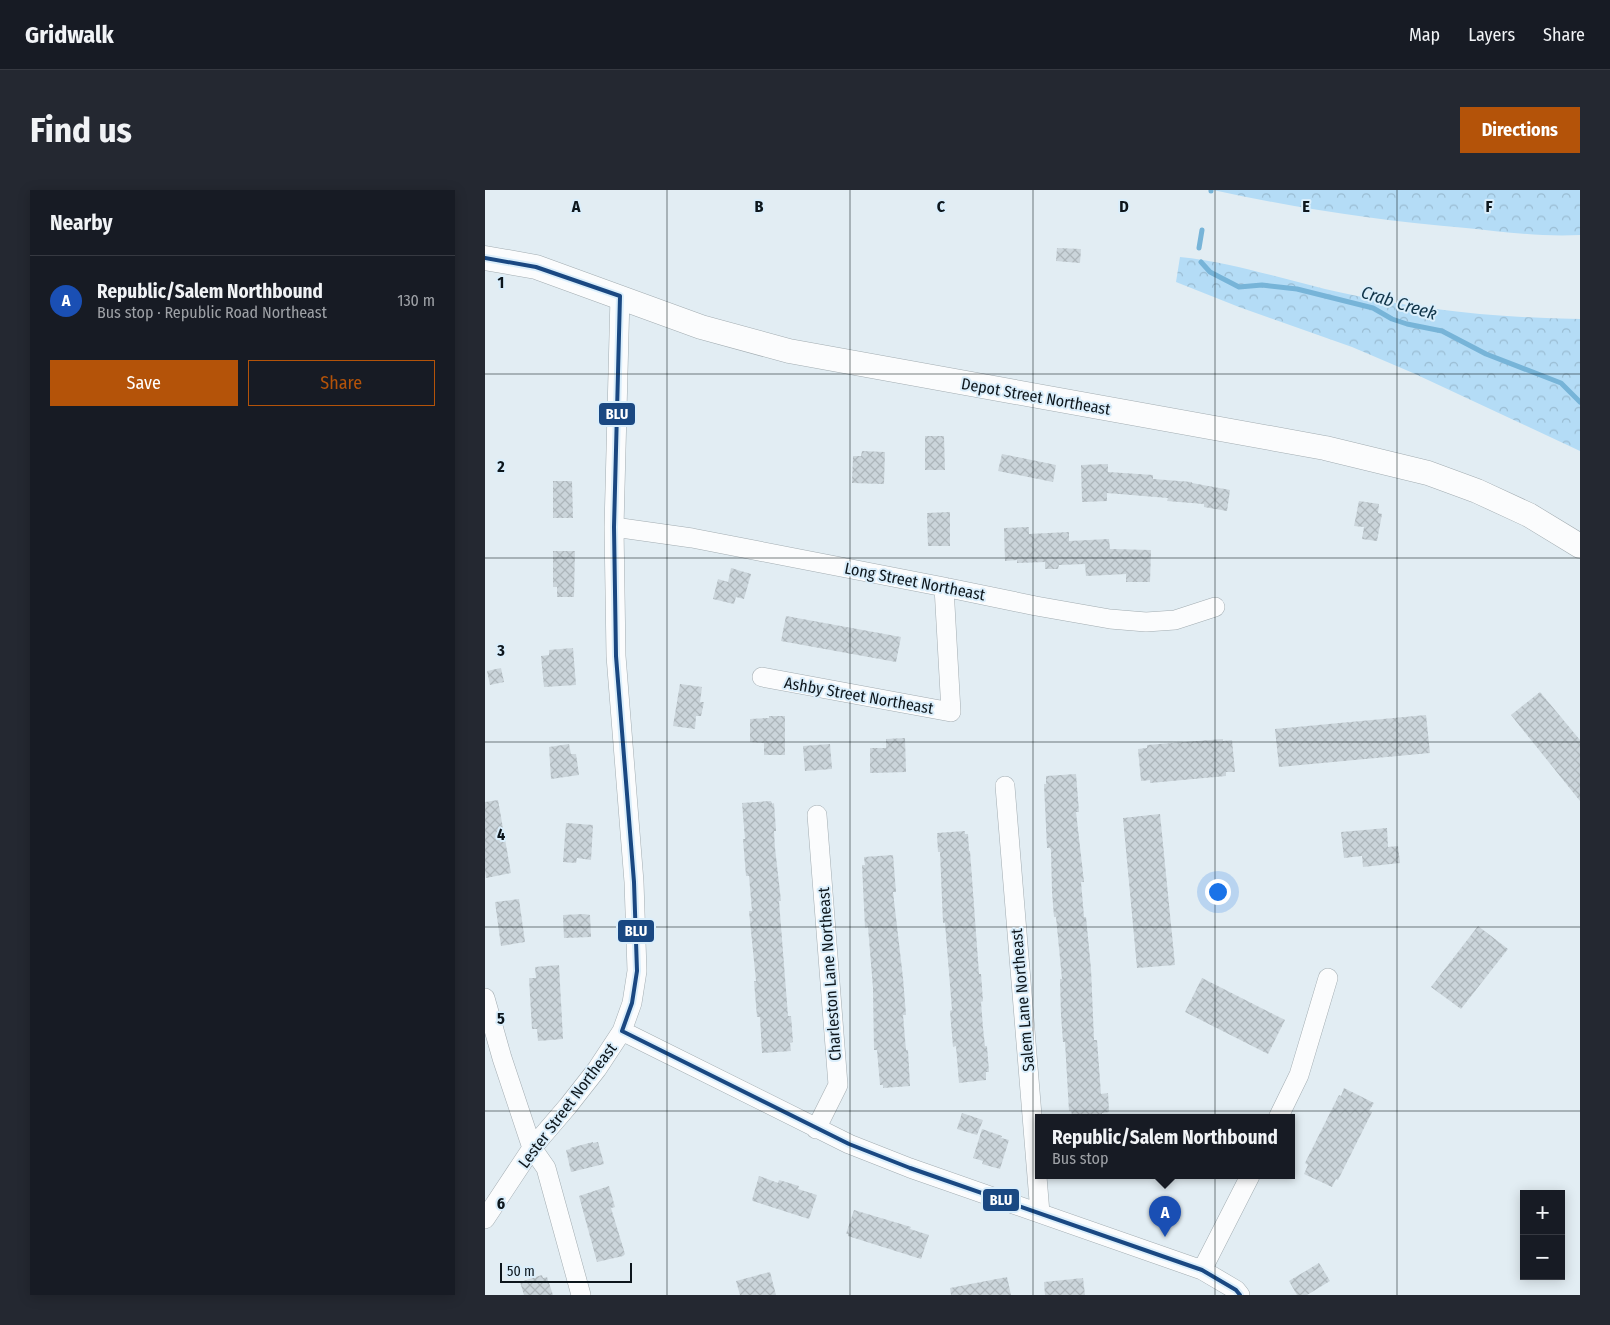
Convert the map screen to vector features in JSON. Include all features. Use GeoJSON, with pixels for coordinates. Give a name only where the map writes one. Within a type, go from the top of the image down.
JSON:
{"type":"FeatureCollection","features":[{"type":"Feature","properties":{"kind":"main road","name":"Depot Street Northeast"},"geometry":{"type":"LineString","coordinates":[[485,258],[536,267],[701,327],[789,351],[1307,444],[1428,473],[1477,491],[1529,515],[1580,546]]}},
{"type":"Feature","properties":{"kind":"street","name":"Lester Street Northeast"},"geometry":{"type":"LineString","coordinates":[[485,1218],[532,1148],[597,1069],[622,1031],[632,1003],[637,971],[634,873],[616,656],[614,527],[620,296]]}},
{"type":"Feature","properties":{"kind":"street","name":"Long Street Northeast"},"geometry":{"type":"LineString","coordinates":[[614,527],[693,538],[1110,619],[1147,622],[1175,620],[1215,608]]}},
{"type":"Feature","properties":{"kind":"street","name":"Ashby Street Northeast"},"geometry":{"type":"LineString","coordinates":[[762,677],[951,712],[944,587]]}},
{"type":"Feature","properties":{"kind":"street","name":"Salem Lane Northeast"},"geometry":{"type":"LineString","coordinates":[[1005,786],[1035,1152]]}},
{"type":"Feature","properties":{"kind":"street","name":"Charleston Lane Northeast"},"geometry":{"type":"LineString","coordinates":[[816,1128],[838,1085],[817,815]]}},
{"type":"Feature","properties":{"kind":"street"},"geometry":{"type":"LineString","coordinates":[[1281,1114],[1299,1075],[1328,978]]}},
{"type":"Feature","properties":{"kind":"street"},"geometry":{"type":"LineString","coordinates":[[485,998],[502,1058],[532,1148],[546,1168],[581,1295]]}},
{"type":"Feature","properties":{"kind":"street"},"geometry":{"type":"LineString","coordinates":[[622,1031],[849,1144],[910,1168],[1202,1270],[1236,1290],[1240,1295]]}},
{"type":"Feature","properties":{"kind":"street","name":"Salem Lane Northeast"},"geometry":{"type":"LineString","coordinates":[[1037,1179],[1040,1213]]}},
{"type":"Feature","properties":{"kind":"street"},"geometry":{"type":"LineString","coordinates":[[1202,1270],[1248,1179]]}},
{"type":"Feature","properties":{"kind":"green space"},"geometry":{"type":"Polygon","coordinates":[[[1213,190],[1580,190],[1580,235],[1523,234],[1402,222],[1276,203],[1213,190]]]}},
{"type":"Feature","properties":{"kind":"green space"},"geometry":{"type":"Polygon","coordinates":[[[1180,257],[1221,263],[1323,288],[1401,304],[1491,315],[1580,319],[1580,451],[1413,373],[1352,347],[1239,307],[1176,282],[1180,257]]]}},
{"type":"Feature","properties":{"kind":"building"},"geometry":{"type":"Polygon","coordinates":[[[1057,248],[1081,249],[1080,263],[1056,261],[1057,248]]]}},
{"type":"Feature","properties":{"kind":"building"},"geometry":{"type":"Polygon","coordinates":[[[925,436],[944,436],[945,470],[925,470],[925,436]]]}},
{"type":"Feature","properties":{"kind":"building"},"geometry":{"type":"Polygon","coordinates":[[[862,451],[885,452],[884,484],[852,483],[853,456],[861,456],[862,451]]]}},
{"type":"Feature","properties":{"kind":"building"},"geometry":{"type":"Polygon","coordinates":[[[1002,454],[1056,465],[1053,482],[998,471],[1002,454]]]}},
{"type":"Feature","properties":{"kind":"building"},"geometry":{"type":"Polygon","coordinates":[[[1108,464],[1108,472],[1153,475],[1153,479],[1192,482],[1230,490],[1227,511],[1204,507],[1204,504],[1167,501],[1168,498],[1107,493],[1107,501],[1082,502],[1081,465],[1108,464]]]}},
{"type":"Feature","properties":{"kind":"building"},"geometry":{"type":"Polygon","coordinates":[[[553,481],[572,481],[573,518],[553,518],[553,481]]]}},
{"type":"Feature","properties":{"kind":"building"},"geometry":{"type":"Polygon","coordinates":[[[1359,501],[1379,504],[1378,513],[1382,514],[1377,541],[1362,539],[1364,527],[1354,526],[1359,501]]]}},
{"type":"Feature","properties":{"kind":"building"},"geometry":{"type":"Polygon","coordinates":[[[950,512],[950,546],[928,546],[927,513],[950,512]]]}},
{"type":"Feature","properties":{"kind":"building"},"geometry":{"type":"Polygon","coordinates":[[[1029,527],[1029,534],[1069,532],[1069,541],[1109,539],[1110,549],[1151,550],[1150,582],[1126,582],[1126,574],[1086,576],[1085,564],[1059,565],[1058,569],[1045,569],[1045,562],[1017,563],[1017,560],[1005,561],[1004,528],[1029,527]]]}},
{"type":"Feature","properties":{"kind":"building"},"geometry":{"type":"Polygon","coordinates":[[[553,551],[575,551],[574,597],[557,597],[557,587],[553,587],[553,551]]]}},
{"type":"Feature","properties":{"kind":"building"},"geometry":{"type":"Polygon","coordinates":[[[731,568],[751,574],[744,599],[736,597],[734,604],[713,599],[718,579],[728,582],[731,568]]]}},
{"type":"Feature","properties":{"kind":"building"},"geometry":{"type":"Polygon","coordinates":[[[786,616],[901,637],[896,662],[781,641],[786,616]]]}},
{"type":"Feature","properties":{"kind":"building"},"geometry":{"type":"Polygon","coordinates":[[[573,648],[576,685],[544,687],[541,656],[549,655],[549,650],[573,648]]]}},
{"type":"Feature","properties":{"kind":"building"},"geometry":{"type":"Polygon","coordinates":[[[501,668],[504,682],[490,685],[487,671],[501,668]]]}},
{"type":"Feature","properties":{"kind":"building"},"geometry":{"type":"Polygon","coordinates":[[[680,684],[702,687],[700,702],[704,702],[701,716],[696,716],[695,729],[673,726],[680,684]]]}},
{"type":"Feature","properties":{"kind":"building"},"geometry":{"type":"Polygon","coordinates":[[[1540,692],[1580,740],[1580,801],[1511,715],[1540,692]]]}},
{"type":"Feature","properties":{"kind":"building"},"geometry":{"type":"Polygon","coordinates":[[[1426,715],[1430,753],[1279,767],[1275,729],[1426,715]]]}},
{"type":"Feature","properties":{"kind":"building"},"geometry":{"type":"Polygon","coordinates":[[[769,716],[785,716],[785,755],[764,755],[764,743],[750,742],[750,719],[769,718],[769,716]]]}},
{"type":"Feature","properties":{"kind":"building"},"geometry":{"type":"Polygon","coordinates":[[[905,738],[906,772],[870,773],[870,748],[886,748],[886,739],[905,738]]]}},
{"type":"Feature","properties":{"kind":"building"},"geometry":{"type":"Polygon","coordinates":[[[1223,739],[1223,741],[1232,740],[1235,772],[1226,772],[1226,776],[1150,783],[1150,780],[1141,781],[1138,749],[1147,748],[1147,745],[1223,739]]]}},
{"type":"Feature","properties":{"kind":"building"},"geometry":{"type":"Polygon","coordinates":[[[569,744],[571,754],[576,754],[579,775],[551,779],[549,747],[569,744]]]}},
{"type":"Feature","properties":{"kind":"building"},"geometry":{"type":"Polygon","coordinates":[[[830,744],[832,769],[805,771],[803,746],[830,744]]]}},
{"type":"Feature","properties":{"kind":"building"},"geometry":{"type":"Polygon","coordinates":[[[1076,774],[1079,812],[1076,812],[1084,882],[1081,882],[1084,917],[1086,917],[1091,969],[1094,1040],[1097,1040],[1101,1094],[1108,1093],[1109,1112],[1102,1114],[1072,1114],[1069,1111],[1065,1042],[1063,1042],[1061,1015],[1060,979],[1062,979],[1056,917],[1054,917],[1051,850],[1047,848],[1044,784],[1046,784],[1046,776],[1076,774]]]}},
{"type":"Feature","properties":{"kind":"building"},"geometry":{"type":"Polygon","coordinates":[[[498,800],[511,873],[486,878],[485,802],[498,800]]]}},
{"type":"Feature","properties":{"kind":"building"},"geometry":{"type":"Polygon","coordinates":[[[771,801],[772,804],[774,803],[775,848],[781,901],[779,901],[788,1016],[791,1016],[793,1042],[790,1043],[791,1051],[762,1053],[760,1017],[757,1017],[754,981],[756,981],[749,911],[752,911],[749,876],[746,876],[742,803],[771,801]]]}},
{"type":"Feature","properties":{"kind":"building"},"geometry":{"type":"Polygon","coordinates":[[[1160,814],[1175,965],[1137,968],[1123,818],[1160,814]]]}},
{"type":"Feature","properties":{"kind":"building"},"geometry":{"type":"Polygon","coordinates":[[[566,823],[593,825],[591,860],[577,858],[576,863],[563,862],[566,823]]]}},
{"type":"Feature","properties":{"kind":"building"},"geometry":{"type":"Polygon","coordinates":[[[1387,828],[1388,847],[1398,846],[1400,863],[1363,867],[1362,856],[1344,858],[1341,832],[1387,828]]]}},
{"type":"Feature","properties":{"kind":"building"},"geometry":{"type":"Polygon","coordinates":[[[965,831],[965,834],[968,834],[970,851],[979,974],[981,974],[983,1001],[981,1002],[983,1028],[985,1046],[987,1046],[989,1072],[986,1072],[986,1080],[959,1083],[956,1046],[953,1047],[950,1011],[952,1010],[945,923],[943,923],[940,852],[938,852],[937,833],[965,831]]]}},
{"type":"Feature","properties":{"kind":"building"},"geometry":{"type":"Polygon","coordinates":[[[893,855],[896,892],[893,892],[903,978],[906,1015],[903,1015],[906,1050],[908,1050],[910,1086],[883,1088],[883,1085],[880,1085],[877,1050],[874,1050],[873,988],[868,927],[865,928],[862,865],[865,865],[864,857],[893,855]]]}},
{"type":"Feature","properties":{"kind":"building"},"geometry":{"type":"Polygon","coordinates":[[[519,899],[525,942],[501,946],[495,902],[519,899]]]}},
{"type":"Feature","properties":{"kind":"building"},"geometry":{"type":"Polygon","coordinates":[[[563,915],[590,915],[591,937],[564,938],[563,915]]]}},
{"type":"Feature","properties":{"kind":"building"},"geometry":{"type":"Polygon","coordinates":[[[1478,926],[1508,949],[1461,1009],[1431,987],[1478,926]]]}},
{"type":"Feature","properties":{"kind":"building"},"geometry":{"type":"Polygon","coordinates":[[[559,965],[563,1039],[538,1041],[537,1029],[532,1029],[529,978],[536,978],[535,967],[559,965]]]}},
{"type":"Feature","properties":{"kind":"building"},"geometry":{"type":"Polygon","coordinates":[[[1202,978],[1285,1020],[1268,1054],[1185,1012],[1202,978]]]}},
{"type":"Feature","properties":{"kind":"building"},"geometry":{"type":"Polygon","coordinates":[[[1344,1088],[1374,1103],[1369,1111],[1372,1112],[1338,1180],[1336,1179],[1332,1187],[1304,1174],[1308,1165],[1305,1163],[1344,1088]]]}},
{"type":"Feature","properties":{"kind":"building"},"geometry":{"type":"Polygon","coordinates":[[[962,1113],[983,1120],[977,1135],[957,1129],[962,1113]]]}},
{"type":"Feature","properties":{"kind":"building"},"geometry":{"type":"Polygon","coordinates":[[[982,1129],[1009,1140],[1000,1169],[982,1164],[983,1161],[973,1158],[982,1129]]]}},
{"type":"Feature","properties":{"kind":"building"},"geometry":{"type":"Polygon","coordinates":[[[598,1142],[604,1164],[571,1172],[566,1150],[598,1142]]]}},
{"type":"Feature","properties":{"kind":"building"},"geometry":{"type":"Polygon","coordinates":[[[759,1176],[778,1183],[779,1180],[799,1186],[798,1189],[817,1195],[809,1219],[753,1201],[759,1176]]]}},
{"type":"Feature","properties":{"kind":"building"},"geometry":{"type":"Polygon","coordinates":[[[609,1186],[615,1207],[611,1208],[625,1254],[597,1262],[579,1196],[609,1186]]]}},
{"type":"Feature","properties":{"kind":"building"},"geometry":{"type":"Polygon","coordinates":[[[854,1210],[911,1227],[910,1229],[929,1235],[921,1259],[848,1236],[846,1234],[854,1210]]]}},
{"type":"Feature","properties":{"kind":"building"},"geometry":{"type":"Polygon","coordinates":[[[1319,1263],[1330,1281],[1307,1295],[1297,1295],[1289,1281],[1319,1263]]]}},
{"type":"Feature","properties":{"kind":"building"},"geometry":{"type":"Polygon","coordinates":[[[770,1272],[776,1295],[740,1295],[736,1281],[770,1272]]]}},
{"type":"Feature","properties":{"kind":"building"},"geometry":{"type":"Polygon","coordinates":[[[542,1275],[543,1278],[547,1277],[553,1295],[524,1295],[520,1282],[542,1275]]]}},
{"type":"Feature","properties":{"kind":"building"},"geometry":{"type":"Polygon","coordinates":[[[1007,1277],[1011,1295],[951,1295],[950,1288],[1007,1277]]]}},
{"type":"Feature","properties":{"kind":"building"},"geometry":{"type":"Polygon","coordinates":[[[1083,1278],[1085,1295],[1045,1295],[1044,1282],[1083,1278]]]}},
{"type":"Feature","properties":{"kind":"waterway","name":"Crab Creek"},"geometry":{"type":"LineString","coordinates":[[1199,248],[1202,230]]}},
{"type":"Feature","properties":{"kind":"waterway","name":"Crab Creek"},"geometry":{"type":"LineString","coordinates":[[1201,262],[1210,272],[1239,287],[1262,285],[1297,289],[1373,308],[1392,319],[1407,324],[1442,331],[1486,354],[1561,383],[1580,402]]}},
{"type":"Feature","properties":{"kind":"transit line","name":"BLU"},"geometry":{"type":"LineString","coordinates":[[485,258],[536,267],[620,296],[614,527],[616,656],[634,882],[637,971],[632,1003],[622,1031],[849,1144],[910,1168],[1202,1270],[1236,1290],[1240,1295]]}},
{"type":"Feature","properties":{"kind":"place","name":"Republic/Salem Northbound"},"geometry":{"type":"Point","coordinates":[1165,1237]}}]}
